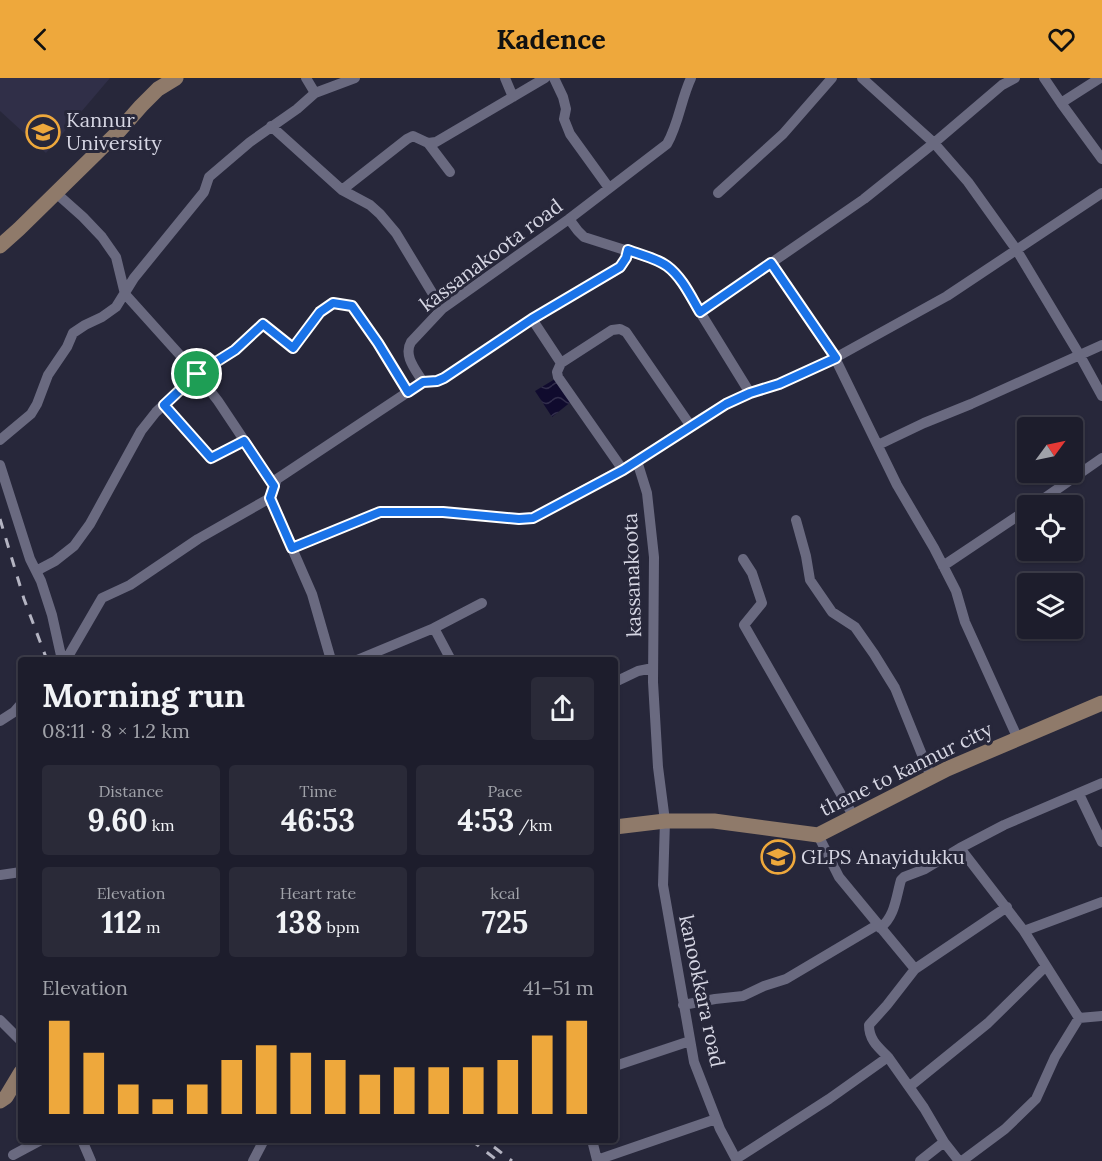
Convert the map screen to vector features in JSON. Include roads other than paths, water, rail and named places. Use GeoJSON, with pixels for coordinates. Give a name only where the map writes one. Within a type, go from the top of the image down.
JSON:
{"type":"FeatureCollection","features":[{"type":"Feature","properties":{"kind":"street"},"geometry":{"type":"LineString","coordinates":[[0,246],[56,193],[158,89],[176,78]]}},
{"type":"Feature","properties":{"kind":"street"},"geometry":{"type":"LineString","coordinates":[[306,78],[315,93]]}},
{"type":"Feature","properties":{"kind":"street"},"geometry":{"type":"LineString","coordinates":[[0,440],[31,414],[48,375],[73,333],[116,307],[134,278],[204,192],[209,177],[315,93],[355,78]]}},
{"type":"Feature","properties":{"kind":"street"},"geometry":{"type":"LineString","coordinates":[[505,78],[513,97]]}},
{"type":"Feature","properties":{"kind":"street"},"geometry":{"type":"LineString","coordinates":[[428,143],[436,142],[545,78]]}},
{"type":"Feature","properties":{"kind":"street"},"geometry":{"type":"LineString","coordinates":[[554,78],[563,97],[566,109],[564,119],[570,134],[609,188]]}},
{"type":"Feature","properties":{"kind":"street"},"geometry":{"type":"LineString","coordinates":[[718,193],[783,134],[832,78]]}},
{"type":"Feature","properties":{"kind":"street"},"geometry":{"type":"LineString","coordinates":[[862,78],[934,143],[968,182],[1016,249],[1102,396]]}},
{"type":"Feature","properties":{"kind":"street"},"geometry":{"type":"LineString","coordinates":[[700,312],[864,199],[1002,85],[1015,78]]}},
{"type":"Feature","properties":{"kind":"street"},"geometry":{"type":"LineString","coordinates":[[1044,78],[1102,159]]}},
{"type":"Feature","properties":{"kind":"street"},"geometry":{"type":"LineString","coordinates":[[1061,103],[1100,78]]}},
{"type":"Feature","properties":{"kind":"street","name":"kassanakoota road"},"geometry":{"type":"LineString","coordinates":[[423,382],[408,356],[407,348],[411,342],[442,309],[569,219],[667,144],[674,132],[687,81]]}},
{"type":"Feature","properties":{"kind":"street"},"geometry":{"type":"LineString","coordinates":[[271,126],[342,190],[370,205],[380,214],[396,233],[442,309]]}},
{"type":"Feature","properties":{"kind":"street"},"geometry":{"type":"LineString","coordinates":[[342,190],[413,136],[428,143],[450,172]]}},
{"type":"Feature","properties":{"kind":"street"},"geometry":{"type":"LineString","coordinates":[[56,193],[102,237],[116,257],[125,294],[197,374],[218,401],[274,486]]}},
{"type":"Feature","properties":{"kind":"street"},"geometry":{"type":"LineString","coordinates":[[292,548],[380,512],[443,512],[519,519],[533,518],[623,470],[726,404],[750,393],[779,384],[836,358],[946,296],[1102,193]]}},
{"type":"Feature","properties":{"kind":"street"},"geometry":{"type":"LineString","coordinates":[[569,219],[584,237],[628,250],[668,266],[679,278],[750,393]]}},
{"type":"Feature","properties":{"kind":"street"},"geometry":{"type":"LineString","coordinates":[[66,657],[102,598],[130,585],[198,539],[270,498],[277,479],[423,382],[444,378],[532,319],[620,267],[628,250]]}},
{"type":"Feature","properties":{"kind":"street"},"geometry":{"type":"LineString","coordinates":[[771,263],[836,358],[897,485],[956,591],[965,622],[1018,739]]}},
{"type":"Feature","properties":{"kind":"street"},"geometry":{"type":"LineString","coordinates":[[36,571],[55,561],[74,546],[90,524],[141,431],[164,405],[197,374],[235,350],[263,324],[293,348],[320,312],[333,303],[352,306],[408,392]]}},
{"type":"Feature","properties":{"kind":"street"},"geometry":{"type":"LineString","coordinates":[[532,319],[561,363]]}},
{"type":"Feature","properties":{"kind":"street"},"geometry":{"type":"LineString","coordinates":[[623,470],[558,377],[557,372],[561,363],[612,330],[620,329],[626,332],[690,425]]}},
{"type":"Feature","properties":{"kind":"street"},"geometry":{"type":"LineString","coordinates":[[878,445],[1102,345]]}},
{"type":"Feature","properties":{"kind":"street"},"geometry":{"type":"LineString","coordinates":[[164,405],[211,458],[244,441]]}},
{"type":"Feature","properties":{"kind":"street"},"geometry":{"type":"LineString","coordinates":[[1049,495],[1102,458]]}},
{"type":"Feature","properties":{"kind":"street","name":"kassanakoota"},"geometry":{"type":"LineString","coordinates":[[637,461],[647,493],[654,557],[653,668],[658,767],[664,820]]}},
{"type":"Feature","properties":{"kind":"street"},"geometry":{"type":"LineString","coordinates":[[0,465],[23,540],[41,581],[63,657]]}},
{"type":"Feature","properties":{"kind":"street"},"geometry":{"type":"LineString","coordinates":[[270,498],[312,594],[330,657]]}},
{"type":"Feature","properties":{"kind":"street"},"geometry":{"type":"LineString","coordinates":[[943,566],[1017,516]]}},
{"type":"Feature","properties":{"kind":"street"},"geometry":{"type":"LineString","coordinates":[[796,520],[810,580],[832,612],[855,627],[895,688],[931,777]]}},
{"type":"Feature","properties":{"kind":"street"},"geometry":{"type":"LineString","coordinates":[[743,559],[752,573],[762,603],[744,625],[854,817]]}},
{"type":"Feature","properties":{"kind":"street"},"geometry":{"type":"LineString","coordinates":[[364,657],[434,628],[482,603]]}},
{"type":"Feature","properties":{"kind":"street"},"geometry":{"type":"LineString","coordinates":[[434,628],[450,657]]}},
{"type":"Feature","properties":{"kind":"street"},"geometry":{"type":"LineString","coordinates":[[618,681],[638,671],[653,668]]}},
{"type":"Feature","properties":{"kind":"street","name":"thane to kannur city"},"geometry":{"type":"LineString","coordinates":[[618,827],[664,820],[714,820],[818,835],[947,769],[1102,703]]}},
{"type":"Feature","properties":{"kind":"street"},"geometry":{"type":"LineString","coordinates":[[0,721],[18,707]]}},
{"type":"Feature","properties":{"kind":"street"},"geometry":{"type":"LineString","coordinates":[[683,1005],[743,996],[786,979],[886,924],[891,916],[901,880],[904,877],[925,869],[1004,825],[1102,783]]}},
{"type":"Feature","properties":{"kind":"street"},"geometry":{"type":"LineString","coordinates":[[1079,794],[1102,842]]}},
{"type":"Feature","properties":{"kind":"street","name":"kanookkara road"},"geometry":{"type":"LineString","coordinates":[[664,820],[663,885],[694,1062],[716,1119],[736,1159],[829,1099],[888,1057]]}},
{"type":"Feature","properties":{"kind":"street"},"geometry":{"type":"LineString","coordinates":[[818,835],[839,877],[915,969]]}},
{"type":"Feature","properties":{"kind":"street"},"geometry":{"type":"LineString","coordinates":[[960,848],[1024,931],[1079,1018]]}},
{"type":"Feature","properties":{"kind":"street"},"geometry":{"type":"LineString","coordinates":[[0,875],[18,872]]}},
{"type":"Feature","properties":{"kind":"street"},"geometry":{"type":"LineString","coordinates":[[1024,931],[1102,902]]}},
{"type":"Feature","properties":{"kind":"street"},"geometry":{"type":"LineString","coordinates":[[1007,908],[915,969],[869,1025],[869,1034],[875,1044],[888,1057],[960,1161],[1005,1129],[1036,1099],[1055,1057],[1079,1018]]}},
{"type":"Feature","properties":{"kind":"street"},"geometry":{"type":"LineString","coordinates":[[909,1087],[988,1023],[1046,966]]}},
{"type":"Feature","properties":{"kind":"street"},"geometry":{"type":"LineString","coordinates":[[1079,1018],[1102,1017]]}},
{"type":"Feature","properties":{"kind":"street"},"geometry":{"type":"LineString","coordinates":[[0,1020],[18,1038]]}},
{"type":"Feature","properties":{"kind":"street"},"geometry":{"type":"LineString","coordinates":[[618,1065],[690,1041]]}},
{"type":"Feature","properties":{"kind":"street"},"geometry":{"type":"LineString","coordinates":[[0,1101],[6,1097],[18,1077]]}},
{"type":"Feature","properties":{"kind":"street"},"geometry":{"type":"LineString","coordinates":[[593,1143],[597,1160],[716,1119]]}},
{"type":"Feature","properties":{"kind":"street"},"geometry":{"type":"LineString","coordinates":[[920,1161],[945,1142]]}},
{"type":"Feature","properties":{"kind":"street"},"geometry":{"type":"LineString","coordinates":[[13,1155],[35,1143]]}},
{"type":"Feature","properties":{"kind":"street"},"geometry":{"type":"LineString","coordinates":[[83,1143],[91,1161]]}},
{"type":"Feature","properties":{"kind":"street"},"geometry":{"type":"LineString","coordinates":[[253,1161],[262,1143]]}},
{"type":"Feature","properties":{"kind":"water"},"geometry":{"type":"Polygon","coordinates":[[[555,379],[572,401],[552,417],[535,391],[555,379]]]}},
{"type":"Feature","properties":{"kind":"railway"},"geometry":{"type":"LineString","coordinates":[[0,519],[24,599],[46,657]]}},
{"type":"Feature","properties":{"kind":"railway"},"geometry":{"type":"LineString","coordinates":[[475,1143],[498,1161]]}},
{"type":"Feature","properties":{"kind":"railway"},"geometry":{"type":"LineString","coordinates":[[494,1147],[512,1161]]}},
{"type":"Feature","properties":{"kind":"place","name":"Kannur University"},"geometry":{"type":"Point","coordinates":[43,132]}},
{"type":"Feature","properties":{"kind":"place","name":"GLPS Anayidukku"},"geometry":{"type":"Point","coordinates":[778,857]}}]}
